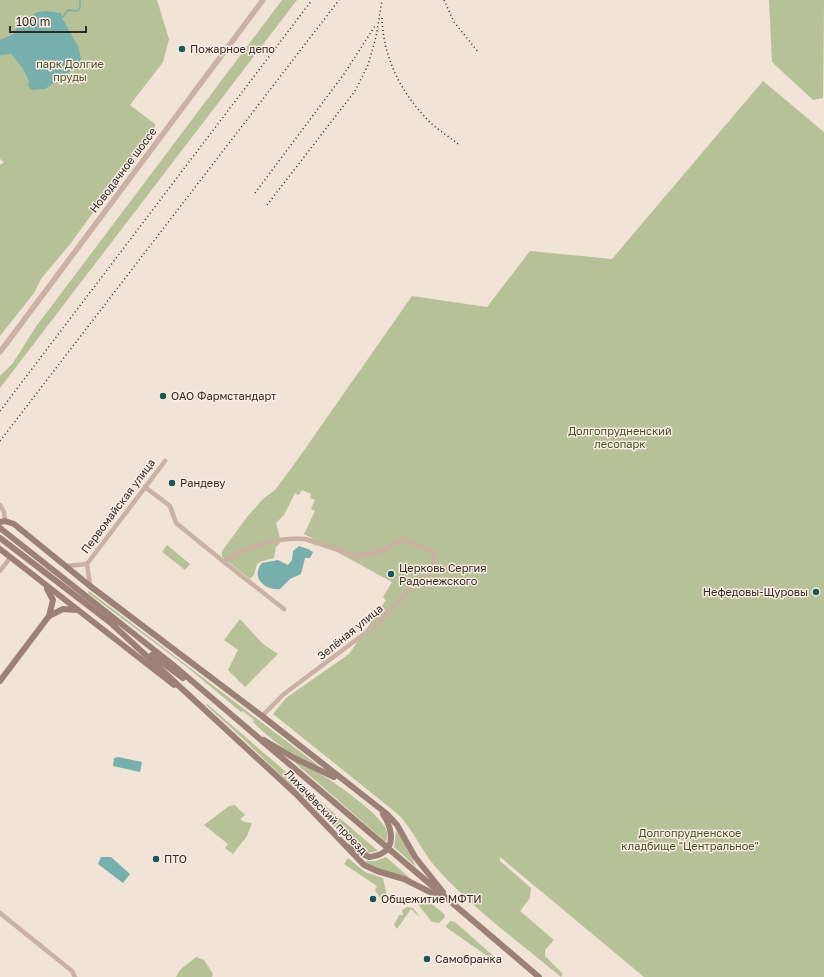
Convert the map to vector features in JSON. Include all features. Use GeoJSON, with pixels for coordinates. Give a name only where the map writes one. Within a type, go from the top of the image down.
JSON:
{"type":"FeatureCollection","features":[{"type":"Feature","properties":{"kind":"main road"},"geometry":{"type":"LineString","coordinates":[[3,522],[14,524],[90,586],[262,716],[344,782]]}},
{"type":"Feature","properties":{"kind":"main road","name":"Лихачёвский проезд"},"geometry":{"type":"LineString","coordinates":[[0,528],[166,660],[539,977]]}},
{"type":"Feature","properties":{"kind":"main road","name":"Лихачёвский проезд"},"geometry":{"type":"LineString","coordinates":[[0,538],[24,558],[88,605],[224,710]]}},
{"type":"Feature","properties":{"kind":"main road","name":"Лихачёвский проезд"},"geometry":{"type":"LineString","coordinates":[[0,549],[207,710]]}},
{"type":"Feature","properties":{"kind":"main road"},"geometry":{"type":"LineString","coordinates":[[42,583],[52,595],[53,600],[50,616]]}},
{"type":"Feature","properties":{"kind":"main road"},"geometry":{"type":"LineString","coordinates":[[0,681],[50,616],[63,609],[80,612]]}},
{"type":"Feature","properties":{"kind":"main road","name":"Лихачёвский проезд"},"geometry":{"type":"LineString","coordinates":[[113,625],[207,710],[296,794],[356,859],[370,869],[404,879],[449,901]]}},
{"type":"Feature","properties":{"kind":"main road"},"geometry":{"type":"LineString","coordinates":[[250,732],[294,758],[344,782]]}},
{"type":"Feature","properties":{"kind":"main road","name":"Лихачёвский проезд"},"geometry":{"type":"LineString","coordinates":[[344,782],[397,824],[419,863],[449,901]]}},
{"type":"Feature","properties":{"kind":"main road"},"geometry":{"type":"LineString","coordinates":[[340,841],[355,851],[369,857],[380,855],[387,849],[391,841],[391,828],[380,810]]}},
{"type":"Feature","properties":{"kind":"street","name":"Новодачное шоссе"},"geometry":{"type":"LineString","coordinates":[[0,352],[263,0]]}},
{"type":"Feature","properties":{"kind":"street","name":"Первомайская улица"},"geometry":{"type":"LineString","coordinates":[[90,586],[87,564],[165,461]]}},
{"type":"Feature","properties":{"kind":"street"},"geometry":{"type":"LineString","coordinates":[[145,487],[170,506],[176,524],[284,609]]}},
{"type":"Feature","properties":{"kind":"street"},"geometry":{"type":"LineString","coordinates":[[0,505],[4,512],[3,522]]}},
{"type":"Feature","properties":{"kind":"street","name":"Зелёная улица"},"geometry":{"type":"LineString","coordinates":[[224,562],[235,554],[266,543],[297,539],[304,539],[357,556],[382,551],[403,539],[434,552],[433,567],[425,579],[414,585],[376,625],[284,694],[262,716]]}},
{"type":"Feature","properties":{"kind":"street"},"geometry":{"type":"LineString","coordinates":[[0,571],[10,558]]}},
{"type":"Feature","properties":{"kind":"street","name":"Первомайская улица"},"geometry":{"type":"LineString","coordinates":[[66,566],[87,564]]}},
{"type":"Feature","properties":{"kind":"street"},"geometry":{"type":"LineString","coordinates":[[0,913],[72,971],[75,977]]}},
{"type":"Feature","properties":{"kind":"green space","name":"парк Долгие пруды"},"geometry":{"type":"Polygon","coordinates":[[[0,0],[157,0],[169,39],[163,62],[130,105],[155,124],[155,127],[71,243],[41,279],[34,293],[0,336],[0,165],[4,162],[0,159],[0,0]]]}},
{"type":"Feature","properties":{"kind":"green space"},"geometry":{"type":"Polygon","coordinates":[[[282,0],[297,0],[0,388],[0,376],[13,363],[35,328],[282,0]]]}},
{"type":"Feature","properties":{"kind":"green space"},"geometry":{"type":"Polygon","coordinates":[[[769,0],[824,0],[823,98],[813,100],[772,62],[769,0]]]}},
{"type":"Feature","properties":{"kind":"green space","name":"Долгопрудненский лесопарк"},"geometry":{"type":"Polygon","coordinates":[[[763,81],[824,132],[824,977],[644,977],[500,857],[500,861],[531,888],[530,898],[520,911],[554,940],[545,950],[545,956],[563,974],[561,977],[468,900],[454,886],[434,865],[399,815],[273,714],[286,698],[349,654],[386,600],[383,597],[392,582],[304,534],[315,511],[311,509],[315,500],[310,498],[311,494],[302,490],[299,495],[295,493],[284,515],[276,523],[281,542],[276,547],[274,558],[257,564],[254,575],[250,579],[222,557],[222,551],[247,517],[263,499],[275,490],[293,466],[412,296],[487,307],[530,251],[612,259],[763,81]]]}},
{"type":"Feature","properties":{"kind":"green space"},"geometry":{"type":"Polygon","coordinates":[[[167,545],[190,564],[185,570],[162,552],[167,545]]]}},
{"type":"Feature","properties":{"kind":"green space"},"geometry":{"type":"Polygon","coordinates":[[[89,591],[319,766],[302,760],[275,741],[259,728],[253,722],[254,720],[243,711],[241,712],[187,667],[88,593],[89,591]]]}},
{"type":"Feature","properties":{"kind":"green space"},"geometry":{"type":"Polygon","coordinates":[[[240,619],[263,644],[278,654],[245,687],[228,670],[238,650],[224,640],[240,619]]]}},
{"type":"Feature","properties":{"kind":"green space"},"geometry":{"type":"Polygon","coordinates":[[[207,704],[378,851],[367,853],[356,848],[206,705],[207,704]]]}},
{"type":"Feature","properties":{"kind":"green space"},"geometry":{"type":"Polygon","coordinates":[[[293,761],[314,770],[357,799],[379,819],[386,829],[386,842],[293,761]]]}},
{"type":"Feature","properties":{"kind":"green space"},"geometry":{"type":"Polygon","coordinates":[[[235,805],[245,815],[240,819],[244,822],[252,823],[247,836],[233,854],[225,848],[228,844],[204,825],[229,806],[235,805]]]}},
{"type":"Feature","properties":{"kind":"green space"},"geometry":{"type":"Polygon","coordinates":[[[396,831],[401,837],[416,867],[394,847],[396,831]]]}},
{"type":"Feature","properties":{"kind":"green space"},"geometry":{"type":"Polygon","coordinates":[[[386,857],[411,879],[377,869],[364,861],[376,861],[386,857]]]}},
{"type":"Feature","properties":{"kind":"green space"},"geometry":{"type":"Polygon","coordinates":[[[348,858],[365,872],[383,878],[387,896],[380,898],[375,890],[377,886],[344,864],[348,858]]]}},
{"type":"Feature","properties":{"kind":"green space"},"geometry":{"type":"Polygon","coordinates":[[[424,899],[444,914],[445,917],[439,923],[432,922],[416,902],[424,899]]]}},
{"type":"Feature","properties":{"kind":"green space"},"geometry":{"type":"Polygon","coordinates":[[[407,907],[413,908],[421,918],[411,909],[397,929],[394,925],[399,915],[403,915],[402,910],[407,907]]]}},
{"type":"Feature","properties":{"kind":"green space"},"geometry":{"type":"Polygon","coordinates":[[[450,921],[455,922],[499,961],[496,962],[447,928],[446,926],[450,921]]]}},
{"type":"Feature","properties":{"kind":"green space"},"geometry":{"type":"Polygon","coordinates":[[[196,957],[204,960],[213,974],[212,977],[176,977],[182,968],[196,957]]]}},
{"type":"Feature","properties":{"kind":"water"},"geometry":{"type":"Polygon","coordinates":[[[46,11],[61,13],[62,18],[78,46],[81,58],[79,65],[45,89],[32,90],[28,86],[29,81],[22,67],[11,54],[0,55],[0,40],[13,34],[21,21],[38,12],[46,11]]]}},
{"type":"Feature","properties":{"kind":"water"},"geometry":{"type":"Polygon","coordinates":[[[299,546],[313,552],[310,558],[305,558],[301,574],[290,579],[280,589],[269,588],[261,582],[258,578],[258,573],[262,563],[278,560],[288,565],[292,560],[293,551],[299,546]]]}},
{"type":"Feature","properties":{"kind":"water"},"geometry":{"type":"Polygon","coordinates":[[[118,757],[142,762],[140,772],[113,766],[114,758],[118,757]]]}},
{"type":"Feature","properties":{"kind":"water"},"geometry":{"type":"Polygon","coordinates":[[[101,857],[111,857],[130,874],[123,883],[98,864],[101,857]]]}},
{"type":"Feature","properties":{"kind":"waterway"},"geometry":{"type":"LineString","coordinates":[[62,18],[68,10],[77,11],[80,8],[80,0]]}},
{"type":"Feature","properties":{"kind":"railway"},"geometry":{"type":"LineString","coordinates":[[0,411],[312,0]]}},
{"type":"Feature","properties":{"kind":"railway"},"geometry":{"type":"LineString","coordinates":[[0,441],[339,0]]}},
{"type":"Feature","properties":{"kind":"railway"},"geometry":{"type":"LineString","coordinates":[[267,205],[355,91],[368,65],[376,37],[382,0]]}},
{"type":"Feature","properties":{"kind":"railway"},"geometry":{"type":"LineString","coordinates":[[444,0],[454,22],[479,53]]}},
{"type":"Feature","properties":{"kind":"railway"},"geometry":{"type":"LineString","coordinates":[[382,18],[385,45],[400,83],[415,106],[428,120],[458,144]]}},
{"type":"Feature","properties":{"kind":"railway"},"geometry":{"type":"LineString","coordinates":[[255,193],[344,74],[375,26]]}},
{"type":"Feature","properties":{"kind":"place","name":"Пожарное депо"},"geometry":{"type":"Point","coordinates":[182,49]}},
{"type":"Feature","properties":{"kind":"place","name":"ОАО Фармстандарт"},"geometry":{"type":"Point","coordinates":[163,396]}},
{"type":"Feature","properties":{"kind":"place","name":"Рандеву"},"geometry":{"type":"Point","coordinates":[172,483]}},
{"type":"Feature","properties":{"kind":"place","name":"Церковь Сергия Радонежского"},"geometry":{"type":"Point","coordinates":[391,574]}},
{"type":"Feature","properties":{"kind":"place","name":"Нефедовы-Щуровы"},"geometry":{"type":"Point","coordinates":[816,592]}},
{"type":"Feature","properties":{"kind":"place","name":"ПТО"},"geometry":{"type":"Point","coordinates":[156,859]}},
{"type":"Feature","properties":{"kind":"place","name":"Общежитие МФТИ"},"geometry":{"type":"Point","coordinates":[373,899]}},
{"type":"Feature","properties":{"kind":"place","name":"Самобранка"},"geometry":{"type":"Point","coordinates":[427,959]}},
{"type":"Feature","properties":{"kind":"park label","name":"Долгопрудненское кладбище \"Центральное\""},"geometry":{"type":"Point","coordinates":[690,839]}}]}
